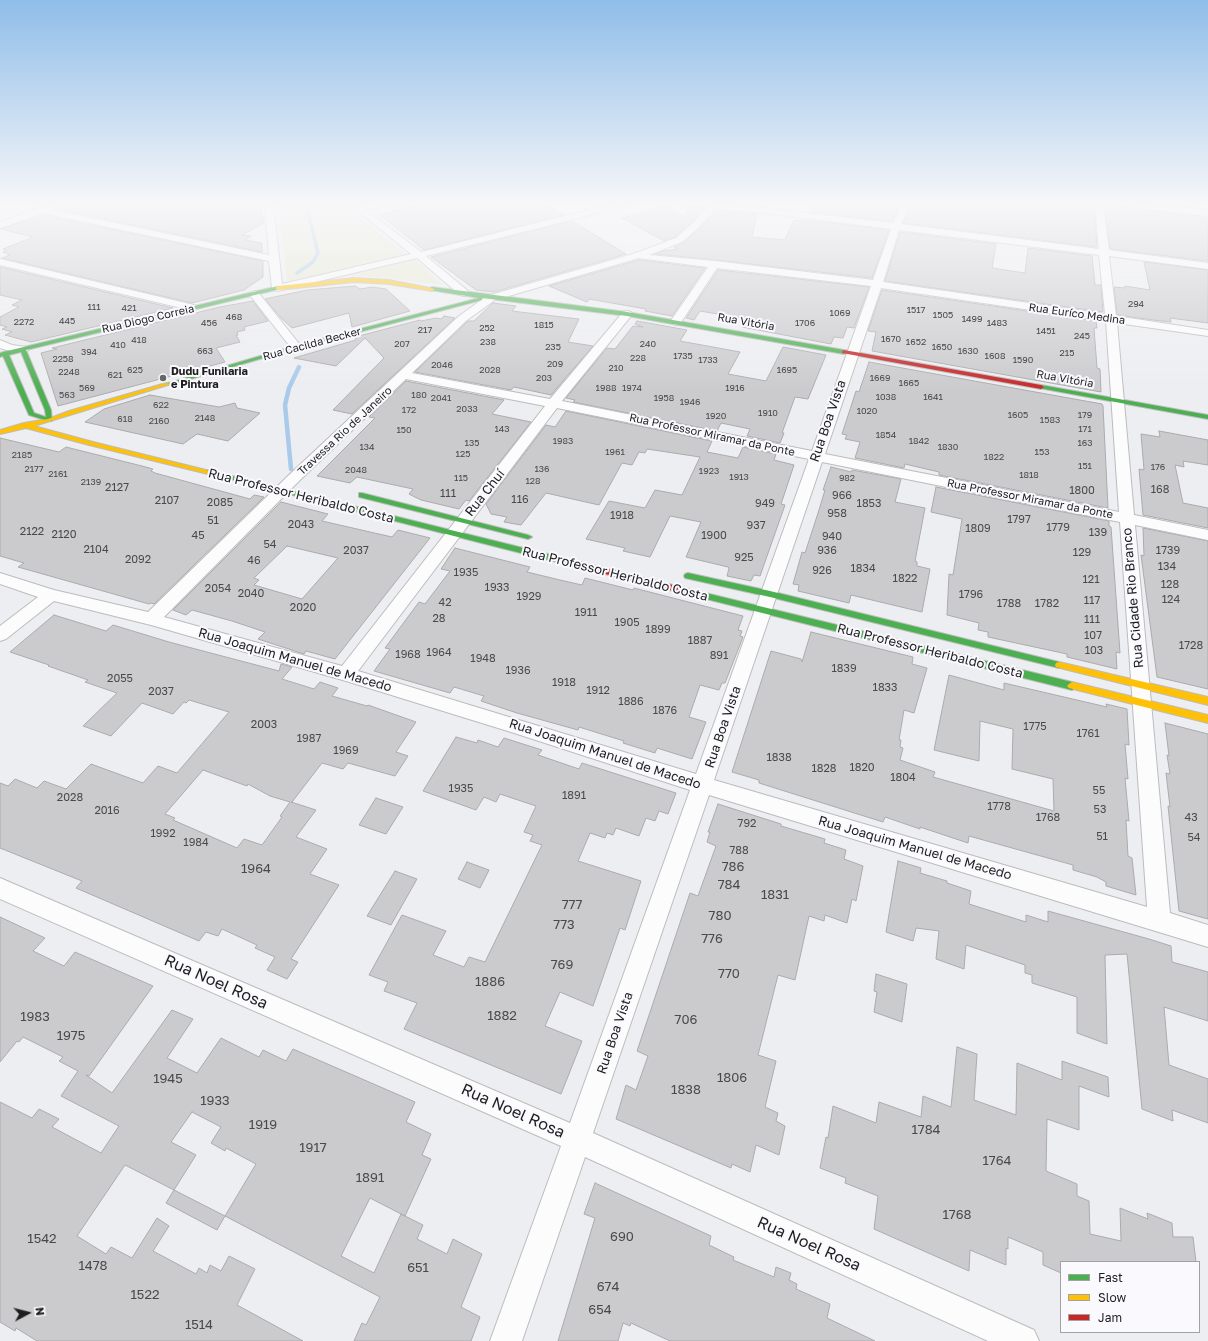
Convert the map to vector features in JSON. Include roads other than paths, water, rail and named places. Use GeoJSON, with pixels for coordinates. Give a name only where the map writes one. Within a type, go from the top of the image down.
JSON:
{"type":"FeatureCollection","features":[{"type":"Feature","properties":{"kind":"main road","name":"Rua Vitória"},"geometry":{"type":"LineString","coordinates":[[277,288],[354,280],[389,282],[488,298],[627,314],[1208,417]]}},
{"type":"Feature","properties":{"kind":"main road","name":"Rua Diogo Correia"},"geometry":{"type":"LineString","coordinates":[[23,349],[277,288]]}},
{"type":"Feature","properties":{"kind":"main road","name":"Rua Cacilda Becker"},"geometry":{"type":"LineString","coordinates":[[0,432],[24,425],[50,420],[71,412],[296,347],[488,298]]}},
{"type":"Feature","properties":{"kind":"main road"},"geometry":{"type":"LineString","coordinates":[[23,349],[48,410],[50,420]]}},
{"type":"Feature","properties":{"kind":"main road"},"geometry":{"type":"LineString","coordinates":[[4,350],[31,414],[63,423]]}},
{"type":"Feature","properties":{"kind":"main road","name":"Rua Professor Heribaldo Costa"},"geometry":{"type":"LineString","coordinates":[[24,425],[91,444],[291,481],[454,534],[767,602],[1141,693],[1208,701]]}},
{"type":"Feature","properties":{"kind":"main road","name":"Rua Professor Heribaldo Costa"},"geometry":{"type":"LineString","coordinates":[[356,494],[464,520],[538,540]]}},
{"type":"Feature","properties":{"kind":"main road","name":"Rua Professor Heribaldo Costa"},"geometry":{"type":"LineString","coordinates":[[680,574],[767,602],[1141,693],[1208,719]]}},
{"type":"Feature","properties":{"kind":"street"},"geometry":{"type":"LineString","coordinates":[[19,267],[194,308]]}},
{"type":"Feature","properties":{"kind":"street"},"geometry":{"type":"LineString","coordinates":[[275,267],[277,288]]}},
{"type":"Feature","properties":{"kind":"street","name":"Rua Diogo Correia"},"geometry":{"type":"LineString","coordinates":[[277,288],[369,267]]}},
{"type":"Feature","properties":{"kind":"street"},"geometry":{"type":"LineString","coordinates":[[433,267],[464,293]]}},
{"type":"Feature","properties":{"kind":"street","name":"Rua Cacilda Becker"},"geometry":{"type":"LineString","coordinates":[[488,298],[599,267]]}},
{"type":"Feature","properties":{"kind":"street"},"geometry":{"type":"LineString","coordinates":[[676,322],[713,267]]}},
{"type":"Feature","properties":{"kind":"street","name":"Rua Euríco Medina"},"geometry":{"type":"LineString","coordinates":[[740,267],[793,272],[1208,333]]}},
{"type":"Feature","properties":{"kind":"street","name":"Rua Boa Vista"},"geometry":{"type":"LineString","coordinates":[[506,1341],[703,785],[816,456],[852,354],[866,320],[883,267]]}},
{"type":"Feature","properties":{"kind":"street","name":"Rua Cidade Rio Branco"},"geometry":{"type":"LineString","coordinates":[[1105,267],[1118,401],[1159,920]]}},
{"type":"Feature","properties":{"kind":"street"},"geometry":{"type":"LineString","coordinates":[[254,294],[296,347]]}},
{"type":"Feature","properties":{"kind":"street","name":"Travessa Rio de Janeiro"},"geometry":{"type":"LineString","coordinates":[[151,619],[291,481],[463,318],[488,298]]}},
{"type":"Feature","properties":{"kind":"street","name":"Rua Chuí"},"geometry":{"type":"LineString","coordinates":[[346,674],[554,403],[627,314]]}},
{"type":"Feature","properties":{"kind":"street"},"geometry":{"type":"LineString","coordinates":[[4,350],[23,349]]}},
{"type":"Feature","properties":{"kind":"street","name":"Rua Professor Miramar da Ponte"},"geometry":{"type":"LineString","coordinates":[[404,375],[554,403],[1208,535]]}},
{"type":"Feature","properties":{"kind":"street","name":"Rua Joaquim Manuel de Macedo"},"geometry":{"type":"LineString","coordinates":[[0,578],[51,595],[151,619],[346,674],[518,726],[703,785],[1159,920],[1208,936]]}},
{"type":"Feature","properties":{"kind":"street"},"geometry":{"type":"LineString","coordinates":[[0,635],[51,595]]}},
{"type":"Feature","properties":{"kind":"street","name":"Rua Noel Rosa"},"geometry":{"type":"LineString","coordinates":[[0,888],[578,1140],[1023,1341]]}},
{"type":"Feature","properties":{"kind":"waterway"},"geometry":{"type":"LineString","coordinates":[[297,273],[306,267]]}},
{"type":"Feature","properties":{"kind":"waterway"},"geometry":{"type":"LineString","coordinates":[[291,469],[285,405],[289,388],[299,367]]}},
{"type":"Feature","properties":{"kind":"place","name":"Dudu Funilaria e Pintura"},"geometry":{"type":"Point","coordinates":[163,378]}}]}
